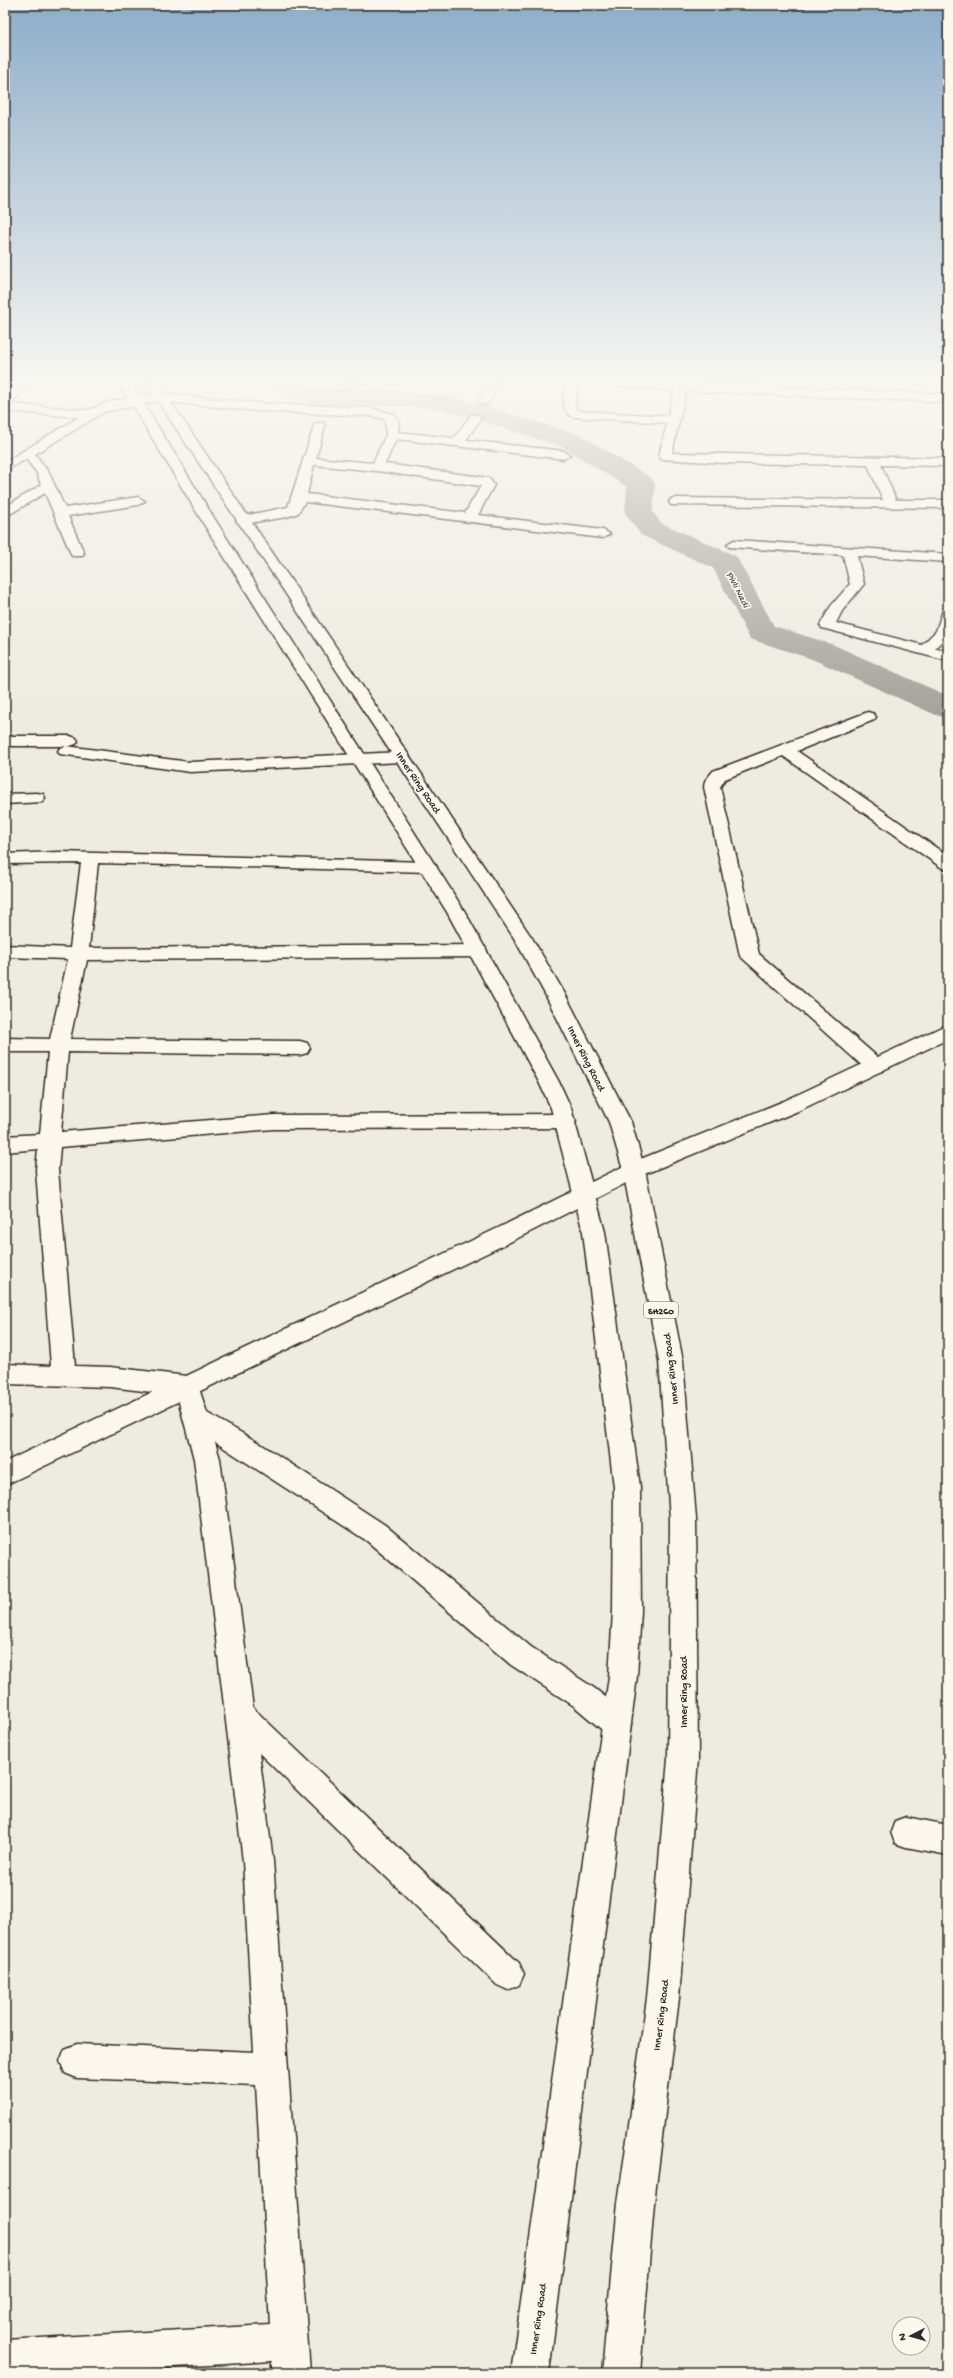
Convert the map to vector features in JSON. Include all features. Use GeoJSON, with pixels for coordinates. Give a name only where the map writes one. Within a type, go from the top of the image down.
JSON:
{"type":"FeatureCollection","features":[{"type":"Feature","properties":{"kind":"main road"},"geometry":{"type":"LineString","coordinates":[[5,514],[36,494]]}},
{"type":"Feature","properties":{"kind":"main road"},"geometry":{"type":"LineString","coordinates":[[52,494],[77,552]]}},
{"type":"Feature","properties":{"kind":"main road","name":"Inner Ring Road"},"geometry":{"type":"LineString","coordinates":[[193,494],[428,867],[478,951],[550,1082],[565,1121],[594,1232],[628,1487],[627,1611],[623,1676],[617,1724],[530,2373]]}},
{"type":"Feature","properties":{"kind":"main road","name":"Inner Ring Road"},"geometry":{"type":"LineString","coordinates":[[226,494],[523,938],[555,994],[620,1122],[634,1170],[671,1361],[683,1519],[683,1759],[663,1998],[636,2202],[621,2373]]}},
{"type":"Feature","properties":{"kind":"main road"},"geometry":{"type":"LineString","coordinates":[[243,520],[282,514],[293,510],[300,494]]}},
{"type":"Feature","properties":{"kind":"main road"},"geometry":{"type":"LineString","coordinates":[[469,518],[483,494]]}},
{"type":"Feature","properties":{"kind":"main road"},"geometry":{"type":"LineString","coordinates":[[887,494],[891,503]]}},
{"type":"Feature","properties":{"kind":"main road"},"geometry":{"type":"LineString","coordinates":[[299,497],[604,534]]}},
{"type":"Feature","properties":{"kind":"main road"},"geometry":{"type":"LineString","coordinates":[[60,513],[138,501]]}},
{"type":"Feature","properties":{"kind":"main road"},"geometry":{"type":"LineString","coordinates":[[676,502],[948,504]]}},
{"type":"Feature","properties":{"kind":"main road"},"geometry":{"type":"LineString","coordinates":[[734,544],[946,558],[948,574]]}},
{"type":"Feature","properties":{"kind":"main road"},"geometry":{"type":"LineString","coordinates":[[849,552],[857,584],[836,610],[827,625],[948,656]]}},
{"type":"Feature","properties":{"kind":"main road"},"geometry":{"type":"LineString","coordinates":[[926,650],[943,632],[948,613]]}},
{"type":"Feature","properties":{"kind":"main road"},"geometry":{"type":"LineString","coordinates":[[868,717],[719,775],[713,781],[712,787],[750,956],[875,1066]]}},
{"type":"Feature","properties":{"kind":"main road"},"geometry":{"type":"LineString","coordinates":[[5,741],[68,746],[190,767],[402,757]]}},
{"type":"Feature","properties":{"kind":"main road"},"geometry":{"type":"LineString","coordinates":[[784,750],[948,864]]}},
{"type":"Feature","properties":{"kind":"main road"},"geometry":{"type":"LineString","coordinates":[[5,799],[37,798]]}},
{"type":"Feature","properties":{"kind":"main road"},"geometry":{"type":"LineString","coordinates":[[5,860],[90,858],[428,867]]}},
{"type":"Feature","properties":{"kind":"main road"},"geometry":{"type":"LineString","coordinates":[[64,1376],[47,1170],[59,1044],[79,954],[90,858]]}},
{"type":"Feature","properties":{"kind":"main road"},"geometry":{"type":"LineString","coordinates":[[5,951],[79,954],[478,951]]}},
{"type":"Feature","properties":{"kind":"main road"},"geometry":{"type":"LineString","coordinates":[[5,1474],[634,1170],[790,1106],[948,1031]]}},
{"type":"Feature","properties":{"kind":"main road"},"geometry":{"type":"LineString","coordinates":[[5,1045],[59,1044],[300,1048]]}},
{"type":"Feature","properties":{"kind":"main road"},"geometry":{"type":"LineString","coordinates":[[5,1144],[274,1122],[565,1121]]}},
{"type":"Feature","properties":{"kind":"main road"},"geometry":{"type":"LineString","coordinates":[[5,1374],[110,1377],[188,1386]]}},
{"type":"Feature","properties":{"kind":"main road"},"geometry":{"type":"LineString","coordinates":[[5,2359],[290,2358],[258,1861],[207,1459],[188,1386]]}},
{"type":"Feature","properties":{"kind":"main road"},"geometry":{"type":"LineString","coordinates":[[196,1419],[250,1450],[376,1533],[521,1656],[584,1697],[617,1724]]}},
{"type":"Feature","properties":{"kind":"main road"},"geometry":{"type":"LineString","coordinates":[[239,1714],[508,1974]]}},
{"type":"Feature","properties":{"kind":"main road"},"geometry":{"type":"LineString","coordinates":[[906,1832],[948,1840]]}},
{"type":"Feature","properties":{"kind":"main road"},"geometry":{"type":"LineString","coordinates":[[77,2061],[271,2070]]}},
{"type":"Feature","properties":{"kind":"waterway","name":"Pivli Nadi"},"geometry":{"type":"LineString","coordinates":[[640,494],[639,513],[651,529],[725,562],[761,632],[823,652],[948,708]]}}]}
